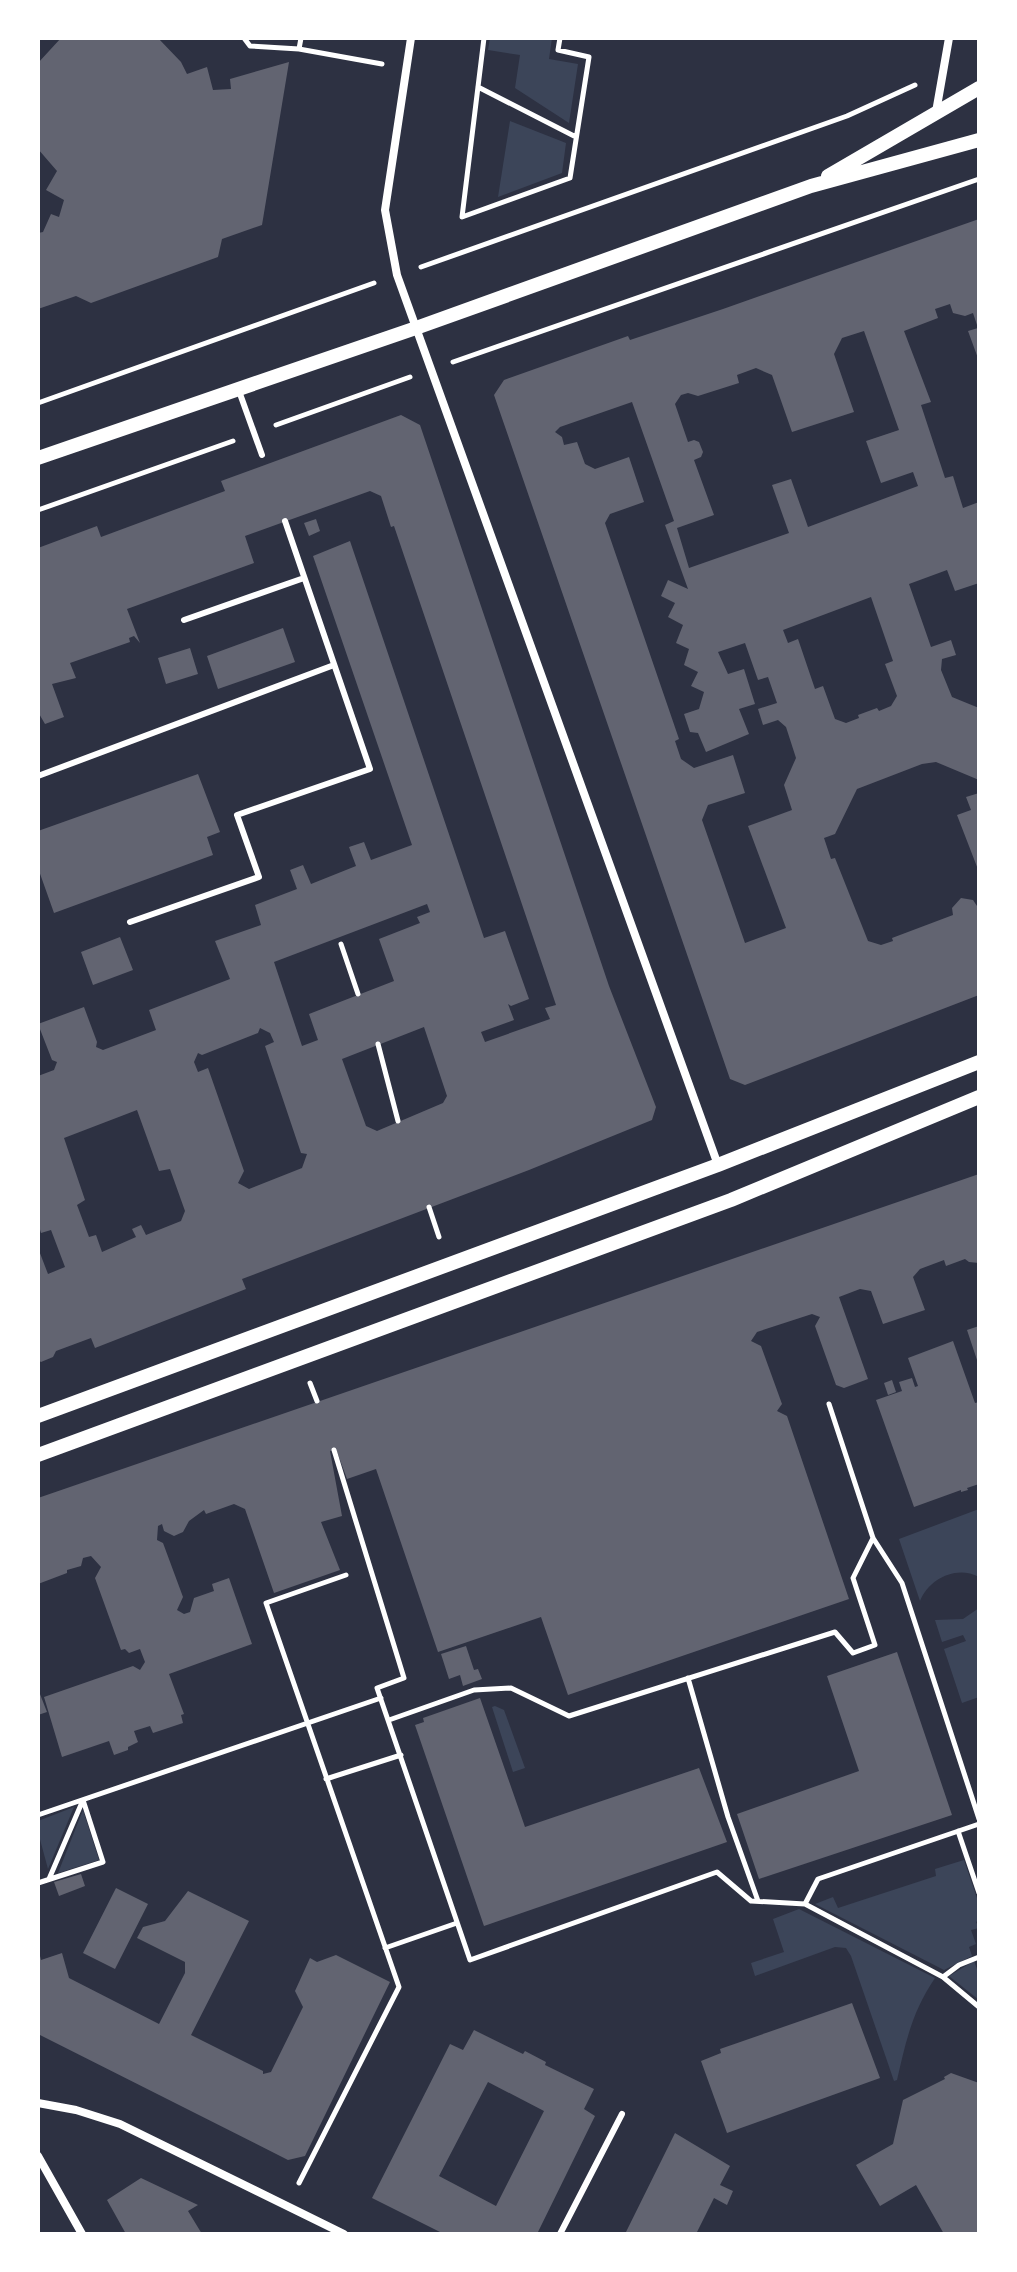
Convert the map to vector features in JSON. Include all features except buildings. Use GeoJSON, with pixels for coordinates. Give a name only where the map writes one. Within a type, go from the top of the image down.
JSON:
{"type":"FeatureCollection","features":[{"type":"Feature","properties":{"kind":"street"},"geometry":{"type":"LineString","coordinates":[[411,38],[385,210],[397,275],[718,1165]]}},
{"type":"Feature","properties":{"kind":"street"},"geometry":{"type":"LineString","coordinates":[[936,113],[949,38]]}},
{"type":"Feature","properties":{"kind":"street"},"geometry":{"type":"LineString","coordinates":[[811,186],[979,88]]}},
{"type":"Feature","properties":{"kind":"street"},"geometry":{"type":"LineString","coordinates":[[38,458],[416,328],[811,186],[979,140]]}},
{"type":"Feature","properties":{"kind":"street"},"geometry":{"type":"LineString","coordinates":[[38,1416],[718,1165],[979,1062]]}},
{"type":"Feature","properties":{"kind":"street"},"geometry":{"type":"LineString","coordinates":[[38,1455],[731,1200],[979,1097]]}},
{"type":"Feature","properties":{"kind":"street"},"geometry":{"type":"LineString","coordinates":[[38,2103],[76,2110],[120,2124],[344,2234]]}},
{"type":"Feature","properties":{"kind":"street"},"geometry":{"type":"LineString","coordinates":[[38,2156],[82,2234]]}},
{"type":"Feature","properties":{"kind":"lane"},"geometry":{"type":"LineString","coordinates":[[238,389],[262,455]]}},
{"type":"Feature","properties":{"kind":"lane"},"geometry":{"type":"LineString","coordinates":[[130,922],[259,877],[237,815],[370,769],[285,521]]}},
{"type":"Feature","properties":{"kind":"lane"},"geometry":{"type":"LineString","coordinates":[[184,620],[304,578]]}},
{"type":"Feature","properties":{"kind":"lane"},"geometry":{"type":"LineString","coordinates":[[38,776],[334,665]]}},
{"type":"Feature","properties":{"kind":"lane"},"geometry":{"type":"LineString","coordinates":[[560,2234],[622,2114]]}},
{"type":"Feature","properties":{"kind":"path"},"geometry":{"type":"LineString","coordinates":[[244,38],[250,46],[336,54],[406,70]]}},
{"type":"Feature","properties":{"kind":"path"},"geometry":{"type":"LineString","coordinates":[[299,49],[301,38]]}},
{"type":"Feature","properties":{"kind":"path"},"geometry":{"type":"LineString","coordinates":[[484,38],[462,217],[570,178],[589,57],[558,50],[560,38]]}},
{"type":"Feature","properties":{"kind":"path"},"geometry":{"type":"LineString","coordinates":[[38,403],[847,116],[943,72]]}},
{"type":"Feature","properties":{"kind":"path"},"geometry":{"type":"LineString","coordinates":[[478,86],[576,137]]}},
{"type":"Feature","properties":{"kind":"path"},"geometry":{"type":"LineString","coordinates":[[38,510],[979,179]]}},
{"type":"Feature","properties":{"kind":"path"},"geometry":{"type":"LineString","coordinates":[[341,944],[358,994]]}},
{"type":"Feature","properties":{"kind":"path"},"geometry":{"type":"LineString","coordinates":[[378,1044],[398,1121]]}},
{"type":"Feature","properties":{"kind":"path"},"geometry":{"type":"LineString","coordinates":[[805,1904],[818,1879],[979,1821],[902,1583],[873,1538],[829,1404]]}},
{"type":"Feature","properties":{"kind":"path"},"geometry":{"type":"LineString","coordinates":[[334,1450],[404,1678],[377,1688],[470,1960],[717,1872],[751,1901],[805,1904],[943,1977],[979,2007]]}},
{"type":"Feature","properties":{"kind":"path"},"geometry":{"type":"LineString","coordinates":[[389,1720],[474,1690],[511,1688],[569,1716],[835,1632],[853,1653],[875,1645],[853,1578],[873,1538]]}},
{"type":"Feature","properties":{"kind":"path"},"geometry":{"type":"LineString","coordinates":[[288,2205],[399,1987],[266,1603],[346,1575]]}},
{"type":"Feature","properties":{"kind":"path"},"geometry":{"type":"LineString","coordinates":[[688,1678],[728,1817],[758,1901]]}},
{"type":"Feature","properties":{"kind":"path"},"geometry":{"type":"LineString","coordinates":[[38,1815],[381,1698]]}},
{"type":"Feature","properties":{"kind":"path"},"geometry":{"type":"LineString","coordinates":[[326,1779],[401,1755]]}},
{"type":"Feature","properties":{"kind":"path"},"geometry":{"type":"LineString","coordinates":[[48,1880],[83,1800]]}},
{"type":"Feature","properties":{"kind":"path"},"geometry":{"type":"LineString","coordinates":[[38,1883],[103,1862],[83,1800]]}},
{"type":"Feature","properties":{"kind":"path"},"geometry":{"type":"LineString","coordinates":[[958,1831],[979,1893]]}},
{"type":"Feature","properties":{"kind":"path"},"geometry":{"type":"LineString","coordinates":[[385,1948],[457,1923]]}},
{"type":"Feature","properties":{"kind":"path"},"geometry":{"type":"LineString","coordinates":[[943,1977],[959,1965],[979,1957]]}},
{"type":"Feature","properties":{"kind":"shaded area"},"geometry":{"type":"Polygon","coordinates":[[[490,38],[552,38],[549,59],[578,64],[569,123],[515,88],[520,55],[488,50],[490,38]]]}},
{"type":"Feature","properties":{"kind":"shaded area"},"geometry":{"type":"Polygon","coordinates":[[[510,121],[566,143],[562,173],[498,197],[510,121]]]}},
{"type":"Feature","properties":{"kind":"shaded area"},"geometry":{"type":"Polygon","coordinates":[[[979,1509],[979,1577],[961,1573],[944,1576],[930,1586],[920,1601],[899,1539],[979,1509]]]}},
{"type":"Feature","properties":{"kind":"shaded area"},"geometry":{"type":"Polygon","coordinates":[[[979,1608],[979,1697],[962,1703],[944,1649],[966,1641],[963,1635],[942,1642],[935,1620],[963,1619],[979,1608]]]}},
{"type":"Feature","properties":{"kind":"shaded area"},"geometry":{"type":"Polygon","coordinates":[[[492,1707],[504,1710],[525,1768],[513,1772],[492,1707]]]}},
{"type":"Feature","properties":{"kind":"shaded area"},"geometry":{"type":"Polygon","coordinates":[[[74,1807],[48,1869],[38,1821],[74,1807]]]}},
{"type":"Feature","properties":{"kind":"shaded area"},"geometry":{"type":"Polygon","coordinates":[[[83,1810],[99,1860],[58,1873],[83,1810]]]}},
{"type":"Feature","properties":{"kind":"shaded area"},"geometry":{"type":"Polygon","coordinates":[[[964,1860],[979,1904],[979,1920],[976,1922],[979,1928],[971,1930],[976,1944],[969,1947],[972,1956],[944,1970],[815,1904],[833,1897],[838,1908],[936,1876],[935,1869],[964,1860]]]}},
{"type":"Feature","properties":{"kind":"shaded area"},"geometry":{"type":"Polygon","coordinates":[[[799,1909],[935,1978],[915,2015],[897,2080],[894,2081],[846,1948],[835,1947],[755,1976],[751,1963],[784,1952],[773,1919],[799,1909]]]}},
{"type":"Feature","properties":{"kind":"shaded area"},"geometry":{"type":"Polygon","coordinates":[[[974,1961],[979,1969],[979,2000],[949,1976],[974,1961]]]}}]}
